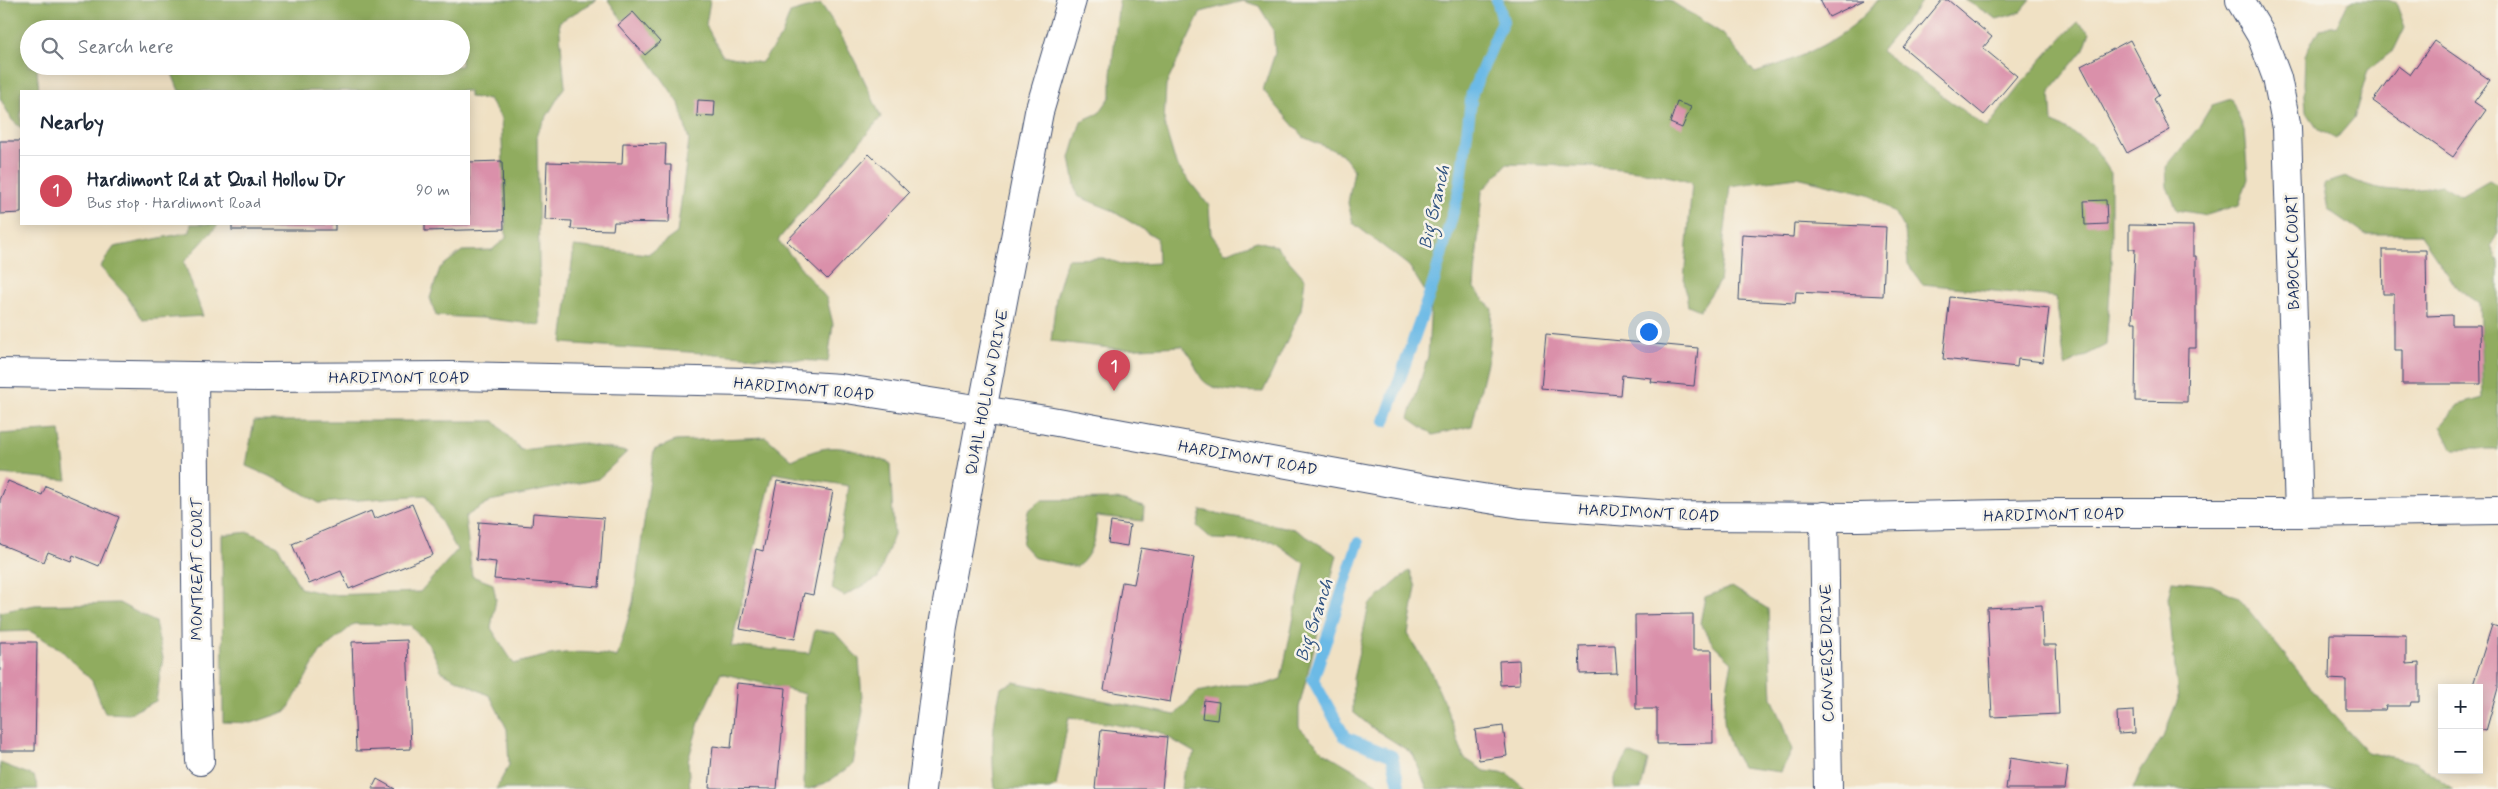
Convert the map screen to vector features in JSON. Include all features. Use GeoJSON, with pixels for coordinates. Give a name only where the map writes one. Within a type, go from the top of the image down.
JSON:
{"type":"FeatureCollection","features":[{"type":"Feature","properties":{"kind":"street","name":"QUAIL HOLLOW DRIVE"},"geometry":{"type":"LineString","coordinates":[[922,789],[944,624],[982,411],[1039,112],[1072,0]]}},
{"type":"Feature","properties":{"kind":"street","name":"BABOCK COURT"},"geometry":{"type":"LineString","coordinates":[[2240,0],[2261,35],[2277,78],[2287,128],[2299,514]]}},
{"type":"Feature","properties":{"kind":"street","name":"HARDIMONT ROAD"},"geometry":{"type":"LineString","coordinates":[[0,373],[194,376],[452,376],[747,382],[840,388],[1046,420],[1425,489],[1521,504],[1685,516],[2299,514],[2498,510]]}},
{"type":"Feature","properties":{"kind":"street","name":"MONTREAT COURT"},"geometry":{"type":"LineString","coordinates":[[194,376],[197,678],[200,761]]}},
{"type":"Feature","properties":{"kind":"street","name":"CONVERSE DRIVE"},"geometry":{"type":"LineString","coordinates":[[1824,516],[1828,789]]}},
{"type":"Feature","properties":{"kind":"green space"},"geometry":{"type":"Polygon","coordinates":[[[0,0],[597,0],[559,22],[565,86],[537,133],[540,325],[482,318],[436,316],[430,298],[440,268],[462,251],[492,250],[506,238],[501,118],[489,99],[470,97],[470,90],[179,90],[173,75],[470,75],[470,20],[20,20],[20,75],[37,75],[39,90],[20,90],[20,127],[12,120],[0,98],[0,0]]]}},
{"type":"Feature","properties":{"kind":"green space"},"geometry":{"type":"Polygon","coordinates":[[[608,0],[710,0],[706,25],[722,55],[761,63],[781,37],[790,13],[821,4],[838,31],[861,73],[881,117],[778,240],[827,299],[833,324],[828,362],[562,343],[574,246],[648,254],[677,233],[689,140],[679,103],[608,0]]]}},
{"type":"Feature","properties":{"kind":"green space"},"geometry":{"type":"Polygon","coordinates":[[[1119,0],[1669,0],[1723,34],[1755,73],[1789,61],[1822,46],[1852,26],[1878,0],[1923,0],[1881,51],[1987,128],[2042,60],[2078,22],[2090,32],[2084,49],[2050,91],[2052,121],[2092,144],[2111,173],[2111,278],[2106,345],[2065,366],[2056,297],[1922,284],[1908,264],[1905,231],[1894,212],[1868,194],[1797,177],[1730,186],[1719,282],[1700,310],[1688,305],[1684,281],[1692,183],[1671,177],[1625,170],[1576,166],[1507,164],[1482,191],[1474,288],[1492,309],[1489,354],[1472,426],[1433,435],[1409,418],[1428,356],[1431,301],[1409,266],[1353,223],[1348,203],[1354,170],[1342,154],[1303,137],[1263,90],[1275,53],[1273,29],[1259,6],[1243,1],[1201,12],[1166,85],[1164,123],[1176,164],[1209,206],[1211,234],[1225,253],[1257,241],[1276,246],[1305,279],[1301,310],[1263,392],[1219,389],[1211,386],[1200,376],[1191,358],[1182,346],[1118,349],[1051,341],[1056,298],[1067,259],[1103,258],[1125,265],[1158,263],[1157,238],[1109,209],[1077,196],[1070,158],[1081,121],[1099,113],[1111,96],[1111,74],[1119,0]]]}},
{"type":"Feature","properties":{"kind":"green space"},"geometry":{"type":"Polygon","coordinates":[[[1965,0],[2031,0],[2021,12],[1997,19],[1965,0]]]}},
{"type":"Feature","properties":{"kind":"green space"},"geometry":{"type":"Polygon","coordinates":[[[2354,0],[2388,0],[2396,3],[2405,27],[2394,50],[2368,70],[2354,118],[2336,139],[2319,130],[2306,111],[2305,55],[2319,29],[2337,26],[2347,4],[2354,0]]]}},
{"type":"Feature","properties":{"kind":"green space"},"geometry":{"type":"Polygon","coordinates":[[[2231,99],[2244,129],[2248,179],[2239,205],[2207,215],[2177,210],[2167,187],[2166,167],[2198,128],[2212,105],[2231,99]]]}},
{"type":"Feature","properties":{"kind":"green space"},"geometry":{"type":"Polygon","coordinates":[[[2346,177],[2371,186],[2393,190],[2442,185],[2461,196],[2489,180],[2498,185],[2498,233],[2491,245],[2498,263],[2498,449],[2452,449],[2441,426],[2458,405],[2483,398],[2479,303],[2457,288],[2420,234],[2364,234],[2328,209],[2323,184],[2346,177]]]}},
{"type":"Feature","properties":{"kind":"green space"},"geometry":{"type":"Polygon","coordinates":[[[191,225],[218,225],[184,262],[203,316],[142,320],[126,295],[100,267],[114,247],[190,232],[191,225]]]}},
{"type":"Feature","properties":{"kind":"green space"},"geometry":{"type":"Polygon","coordinates":[[[254,421],[494,421],[521,450],[580,443],[627,452],[598,479],[490,501],[465,517],[472,576],[493,584],[496,599],[491,628],[514,664],[541,657],[577,652],[617,657],[633,602],[654,450],[675,441],[766,437],[792,460],[807,453],[841,448],[890,463],[894,535],[878,578],[844,596],[832,589],[849,486],[773,473],[731,646],[809,653],[815,630],[835,633],[859,659],[863,711],[853,764],[824,784],[804,789],[805,694],[721,673],[700,719],[688,761],[690,789],[496,789],[509,765],[507,729],[490,696],[442,672],[430,646],[410,625],[354,624],[320,652],[287,711],[252,723],[223,722],[222,535],[249,532],[278,546],[300,588],[330,595],[420,592],[457,550],[426,495],[319,503],[285,483],[246,466],[254,421]]]}},
{"type":"Feature","properties":{"kind":"green space"},"geometry":{"type":"Polygon","coordinates":[[[60,430],[67,480],[0,474],[0,434],[60,430]]]}},
{"type":"Feature","properties":{"kind":"green space"},"geometry":{"type":"Polygon","coordinates":[[[1117,499],[1144,507],[1143,521],[1097,516],[1093,544],[1083,562],[1077,567],[1035,558],[1022,544],[1028,511],[1041,500],[1117,499]]]}},
{"type":"Feature","properties":{"kind":"green space"},"geometry":{"type":"Polygon","coordinates":[[[1201,510],[1294,529],[1337,555],[1299,708],[1299,727],[1324,752],[1378,784],[1378,789],[1181,789],[1183,774],[1195,753],[1159,732],[1069,717],[1056,786],[1049,789],[995,789],[993,751],[996,713],[1001,688],[1014,682],[1175,715],[1197,692],[1231,685],[1264,685],[1281,679],[1305,564],[1273,541],[1212,539],[1197,526],[1201,510]]]}},
{"type":"Feature","properties":{"kind":"green space"},"geometry":{"type":"Polygon","coordinates":[[[1410,570],[1416,587],[1408,634],[1430,670],[1449,714],[1464,758],[1485,771],[1508,774],[1526,789],[1427,789],[1413,754],[1370,726],[1353,712],[1353,679],[1369,605],[1410,570]]]}},
{"type":"Feature","properties":{"kind":"green space"},"geometry":{"type":"Polygon","coordinates":[[[2172,581],[2212,585],[2238,597],[2335,717],[2367,752],[2415,762],[2453,789],[2133,789],[2141,770],[2163,737],[2178,699],[2168,598],[2172,581]]]}},
{"type":"Feature","properties":{"kind":"green space"},"geometry":{"type":"Polygon","coordinates":[[[1732,587],[1768,609],[1772,698],[1784,725],[1792,750],[1781,772],[1742,767],[1728,739],[1724,716],[1732,662],[1713,644],[1700,623],[1705,597],[1732,587]]]}},
{"type":"Feature","properties":{"kind":"green space"},"geometry":{"type":"Polygon","coordinates":[[[119,603],[155,622],[163,658],[156,701],[128,714],[105,713],[92,681],[60,649],[30,631],[0,632],[0,612],[35,605],[119,603]]]}},
{"type":"Feature","properties":{"kind":"green space"},"geometry":{"type":"Polygon","coordinates":[[[1629,753],[1648,760],[1641,789],[1614,789],[1614,778],[1629,753]]]}},
{"type":"Feature","properties":{"kind":"green space"},"geometry":{"type":"Polygon","coordinates":[[[0,763],[34,776],[38,789],[0,789],[0,763]]]}},
{"type":"Feature","properties":{"kind":"building"},"geometry":{"type":"Polygon","coordinates":[[[1820,0],[1864,0],[1829,17],[1820,0]]]}},
{"type":"Feature","properties":{"kind":"building"},"geometry":{"type":"Polygon","coordinates":[[[1942,0],[1948,0],[1992,37],[1983,48],[2017,76],[1984,115],[1903,47],[1942,0]]]}},
{"type":"Feature","properties":{"kind":"building"},"geometry":{"type":"Polygon","coordinates":[[[633,12],[660,42],[645,55],[618,25],[633,12]]]}},
{"type":"Feature","properties":{"kind":"building"},"geometry":{"type":"Polygon","coordinates":[[[2130,40],[2159,95],[2154,99],[2170,130],[2127,153],[2081,66],[2130,40]]]}},
{"type":"Feature","properties":{"kind":"building"},"geometry":{"type":"Polygon","coordinates":[[[2434,41],[2490,80],[2474,102],[2486,110],[2453,157],[2373,101],[2398,66],[2410,75],[2434,41]]]}},
{"type":"Feature","properties":{"kind":"building"},"geometry":{"type":"Polygon","coordinates":[[[698,100],[715,101],[714,117],[697,116],[698,100]]]}},
{"type":"Feature","properties":{"kind":"building"},"geometry":{"type":"Polygon","coordinates":[[[1677,102],[1691,107],[1682,128],[1670,123],[1677,102]]]}},
{"type":"Feature","properties":{"kind":"building"},"geometry":{"type":"Polygon","coordinates":[[[0,141],[20,141],[20,213],[0,214],[0,141]]]}},
{"type":"Feature","properties":{"kind":"building"},"geometry":{"type":"Polygon","coordinates":[[[623,143],[666,144],[665,165],[671,165],[669,223],[614,222],[613,230],[571,229],[572,221],[545,220],[547,162],[622,164],[623,143]]]}},
{"type":"Feature","properties":{"kind":"building"},"geometry":{"type":"Polygon","coordinates":[[[869,154],[909,193],[827,279],[787,241],[869,154]]]}},
{"type":"Feature","properties":{"kind":"building"},"geometry":{"type":"Polygon","coordinates":[[[502,161],[504,229],[425,231],[425,225],[470,225],[470,162],[502,161]]]}},
{"type":"Feature","properties":{"kind":"building"},"geometry":{"type":"Polygon","coordinates":[[[2106,200],[2107,224],[2085,225],[2084,201],[2106,200]]]}},
{"type":"Feature","properties":{"kind":"building"},"geometry":{"type":"Polygon","coordinates":[[[1794,223],[1886,227],[1883,296],[1796,292],[1795,303],[1739,300],[1742,234],[1793,237],[1794,223]]]}},
{"type":"Feature","properties":{"kind":"building"},"geometry":{"type":"Polygon","coordinates":[[[232,225],[335,225],[335,230],[232,230],[232,225]]]}},
{"type":"Feature","properties":{"kind":"building"},"geometry":{"type":"Polygon","coordinates":[[[2129,225],[2193,226],[2193,256],[2196,256],[2196,348],[2188,348],[2187,402],[2135,401],[2136,322],[2132,322],[2135,249],[2129,249],[2129,225]]]}},
{"type":"Feature","properties":{"kind":"building"},"geometry":{"type":"Polygon","coordinates":[[[2382,250],[2426,250],[2427,316],[2452,315],[2452,325],[2480,325],[2481,384],[2402,384],[2402,350],[2394,350],[2394,294],[2383,294],[2382,250]]]}},
{"type":"Feature","properties":{"kind":"building"},"geometry":{"type":"Polygon","coordinates":[[[1950,297],[2049,308],[2043,362],[2018,359],[2017,367],[1943,359],[1950,297]]]}},
{"type":"Feature","properties":{"kind":"building"},"geometry":{"type":"Polygon","coordinates":[[[1546,334],[1698,348],[1694,386],[1651,382],[1652,378],[1622,375],[1620,395],[1541,388],[1546,334]]]}},
{"type":"Feature","properties":{"kind":"building"},"geometry":{"type":"Polygon","coordinates":[[[8,481],[42,495],[46,486],[119,517],[99,566],[73,555],[71,561],[48,552],[44,562],[0,544],[0,500],[8,481]]]}},
{"type":"Feature","properties":{"kind":"building"},"geometry":{"type":"Polygon","coordinates":[[[777,481],[833,491],[813,595],[804,593],[795,639],[740,629],[756,549],[763,551],[777,481]]]}},
{"type":"Feature","properties":{"kind":"building"},"geometry":{"type":"Polygon","coordinates":[[[412,504],[433,555],[349,589],[341,571],[309,584],[292,544],[371,511],[374,519],[412,504]]]}},
{"type":"Feature","properties":{"kind":"building"},"geometry":{"type":"Polygon","coordinates":[[[533,513],[604,518],[599,587],[494,579],[496,562],[476,560],[479,522],[532,526],[533,513]]]}},
{"type":"Feature","properties":{"kind":"building"},"geometry":{"type":"Polygon","coordinates":[[[1111,522],[1130,525],[1127,546],[1108,543],[1111,522]]]}},
{"type":"Feature","properties":{"kind":"building"},"geometry":{"type":"Polygon","coordinates":[[[1141,548],[1194,557],[1170,702],[1104,690],[1122,582],[1134,584],[1141,548]]]}},
{"type":"Feature","properties":{"kind":"building"},"geometry":{"type":"Polygon","coordinates":[[[2042,605],[2043,645],[2056,645],[2059,714],[1992,717],[1987,608],[2042,605]]]}},
{"type":"Feature","properties":{"kind":"building"},"geometry":{"type":"Polygon","coordinates":[[[1693,614],[1693,650],[1712,650],[1713,743],[1657,744],[1657,709],[1636,709],[1635,615],[1693,614]]]}},
{"type":"Feature","properties":{"kind":"building"},"geometry":{"type":"Polygon","coordinates":[[[2492,625],[2498,627],[2498,688],[2486,731],[2483,730],[2483,684],[2473,684],[2492,625]]]}},
{"type":"Feature","properties":{"kind":"building"},"geometry":{"type":"Polygon","coordinates":[[[2330,634],[2406,635],[2406,664],[2419,663],[2419,702],[2411,702],[2410,706],[2386,706],[2385,710],[2346,710],[2346,680],[2329,679],[2330,634]]]}},
{"type":"Feature","properties":{"kind":"building"},"geometry":{"type":"Polygon","coordinates":[[[407,640],[411,749],[356,751],[352,642],[407,640]]]}},
{"type":"Feature","properties":{"kind":"building"},"geometry":{"type":"Polygon","coordinates":[[[0,642],[37,642],[35,751],[0,751],[0,642]]]}},
{"type":"Feature","properties":{"kind":"building"},"geometry":{"type":"Polygon","coordinates":[[[1615,645],[1617,673],[1580,674],[1579,646],[1615,645]]]}},
{"type":"Feature","properties":{"kind":"building"},"geometry":{"type":"Polygon","coordinates":[[[1519,660],[1520,684],[1500,685],[1499,661],[1519,660]]]}},
{"type":"Feature","properties":{"kind":"building"},"geometry":{"type":"Polygon","coordinates":[[[737,683],[786,688],[777,789],[709,788],[713,746],[731,748],[737,683]]]}},
{"type":"Feature","properties":{"kind":"building"},"geometry":{"type":"Polygon","coordinates":[[[1204,700],[1219,702],[1217,720],[1202,718],[1204,700]]]}},
{"type":"Feature","properties":{"kind":"building"},"geometry":{"type":"Polygon","coordinates":[[[2134,711],[2135,733],[2118,734],[2117,712],[2134,711]]]}},
{"type":"Feature","properties":{"kind":"building"},"geometry":{"type":"Polygon","coordinates":[[[1503,726],[1507,756],[1479,760],[1475,730],[1503,726]]]}},
{"type":"Feature","properties":{"kind":"building"},"geometry":{"type":"Polygon","coordinates":[[[1101,730],[1167,737],[1162,789],[1095,789],[1101,730]]]}},
{"type":"Feature","properties":{"kind":"building"},"geometry":{"type":"Polygon","coordinates":[[[2010,758],[2068,767],[2065,789],[2006,789],[2010,758]]]}},
{"type":"Feature","properties":{"kind":"building"},"geometry":{"type":"Polygon","coordinates":[[[377,779],[395,789],[372,789],[377,779]]]}},
{"type":"Feature","properties":{"kind":"waterway","name":"Big Branch"},"geometry":{"type":"LineString","coordinates":[[1385,421],[1434,281],[1460,187],[1472,93],[1503,21],[1497,0]]}},
{"type":"Feature","properties":{"kind":"waterway","name":"Big Branch"},"geometry":{"type":"LineString","coordinates":[[1358,543],[1313,680],[1345,737],[1392,756],[1400,789]]}},
{"type":"Feature","properties":{"kind":"place","name":"Hardimont Rd at Quail Hollow Dr"},"geometry":{"type":"Point","coordinates":[1114,391]}}]}
